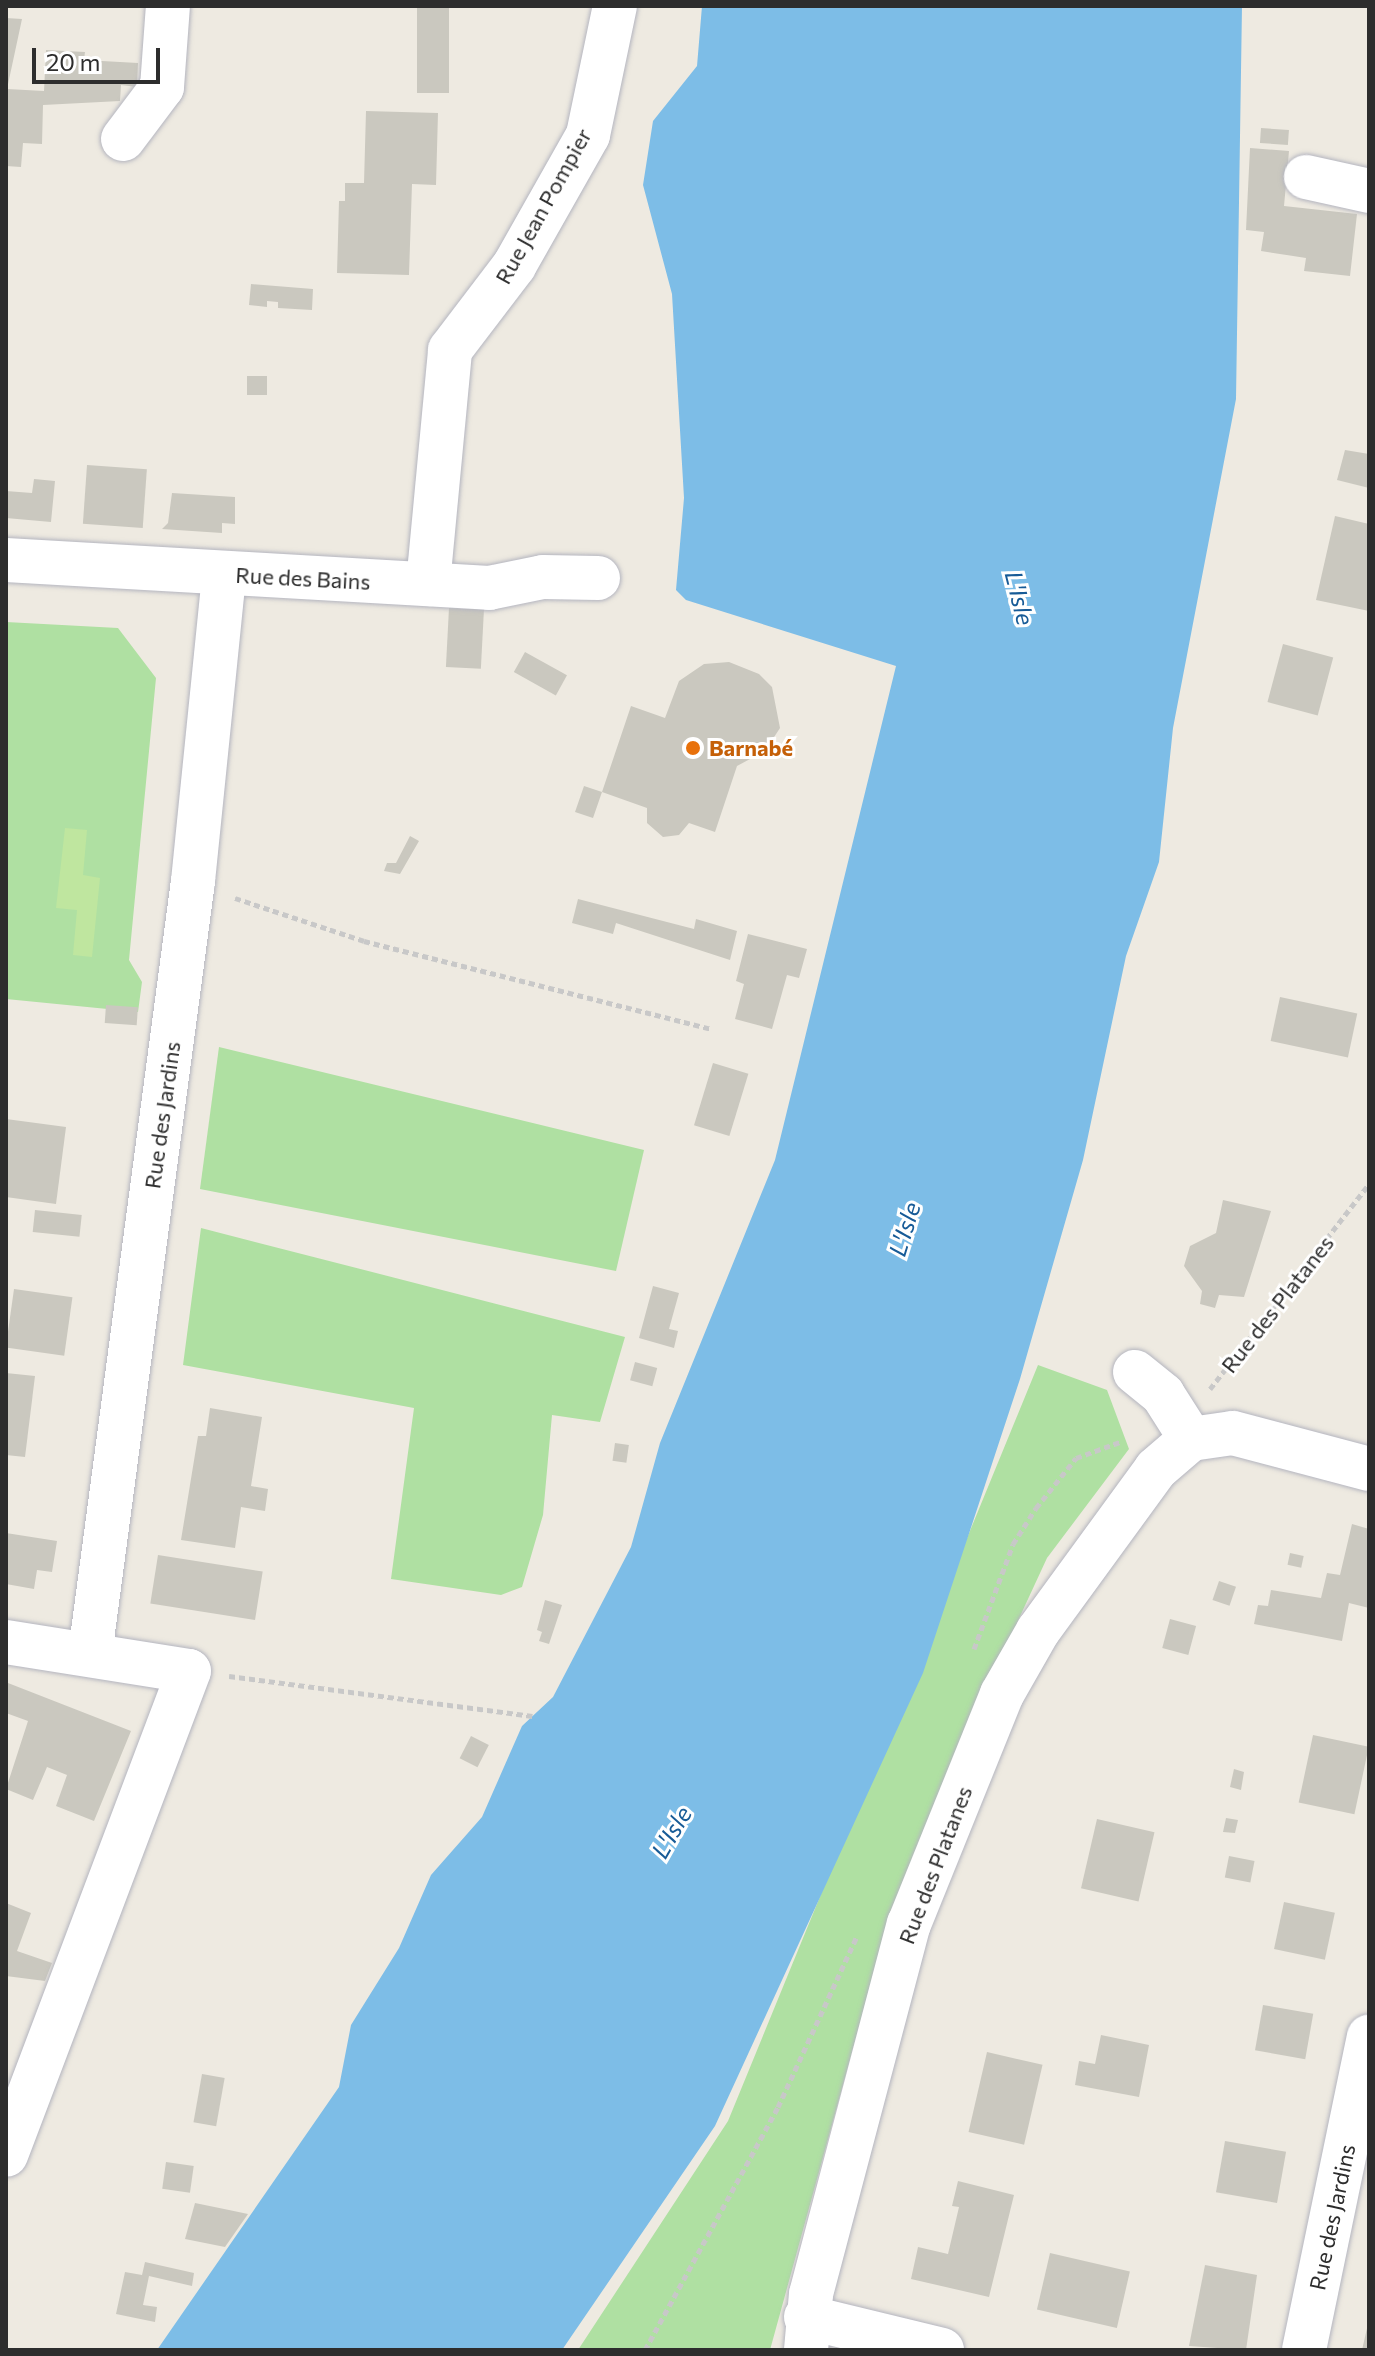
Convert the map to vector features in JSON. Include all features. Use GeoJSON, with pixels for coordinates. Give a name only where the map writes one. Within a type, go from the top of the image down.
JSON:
{"type":"FeatureCollection","features":[{"type":"Feature","properties":{"kind":"street"},"geometry":{"type":"LineString","coordinates":[[123,139],[162,87],[168,6]]}},
{"type":"Feature","properties":{"kind":"street","name":"Rue Jean Pompier"},"geometry":{"type":"LineString","coordinates":[[428,584],[450,350],[514,266],[588,135],[615,6]]}},
{"type":"Feature","properties":{"kind":"street"},"geometry":{"type":"LineString","coordinates":[[1306,177],[1369,191]]}},
{"type":"Feature","properties":{"kind":"street","name":"Rue des Bains"},"geometry":{"type":"LineString","coordinates":[[6,560],[489,588],[543,577],[598,578]]}},
{"type":"Feature","properties":{"kind":"street","name":"Rue des Jardins"},"geometry":{"type":"LineString","coordinates":[[90,1654],[193,881],[224,574]]}},
{"type":"Feature","properties":{"kind":"street"},"geometry":{"type":"LineString","coordinates":[[1135,1372],[1163,1395],[1184,1428],[1233,1433],[1369,1469]]}},
{"type":"Feature","properties":{"kind":"street","name":"Rue des Platanes"},"geometry":{"type":"LineString","coordinates":[[806,2333],[909,1924],[1002,1694],[1064,1591],[1184,1428]]}},
{"type":"Feature","properties":{"kind":"street"},"geometry":{"type":"LineString","coordinates":[[6,1642],[189,1671],[6,2155]]}},
{"type":"Feature","properties":{"kind":"street","name":"Rue des Jardins"},"geometry":{"type":"LineString","coordinates":[[1304,2350],[1369,2037]]}},
{"type":"Feature","properties":{"kind":"street"},"geometry":{"type":"LineString","coordinates":[[806,2333],[942,2350]]}},
{"type":"Feature","properties":{"kind":"path"},"geometry":{"type":"LineString","coordinates":[[193,881],[272,913],[364,941],[711,1029]]}},
{"type":"Feature","properties":{"kind":"path","name":"Rue des Platanes"},"geometry":{"type":"LineString","coordinates":[[1184,1428],[1213,1385],[1369,1184]]}},
{"type":"Feature","properties":{"kind":"path"},"geometry":{"type":"LineString","coordinates":[[189,1671],[532,1716]]}},
{"type":"Feature","properties":{"kind":"green space"},"geometry":{"type":"Polygon","coordinates":[[[6,622],[118,628],[156,678],[129,960],[142,982],[138,1012],[6,999],[6,622]]]}},
{"type":"Feature","properties":{"kind":"green space"},"geometry":{"type":"Polygon","coordinates":[[[65,828],[87,830],[83,875],[100,878],[92,957],[73,955],[77,910],[56,908],[65,828]]]}},
{"type":"Feature","properties":{"kind":"green space"},"geometry":{"type":"Polygon","coordinates":[[[219,1047],[644,1150],[616,1271],[200,1189],[219,1047]]]}},
{"type":"Feature","properties":{"kind":"green space"},"geometry":{"type":"Polygon","coordinates":[[[201,1228],[625,1337],[600,1422],[552,1415],[543,1515],[522,1587],[501,1595],[391,1579],[414,1408],[183,1365],[201,1228]]]}},
{"type":"Feature","properties":{"kind":"green space"},"geometry":{"type":"Polygon","coordinates":[[[1038,1365],[1107,1390],[1129,1449],[1047,1558],[959,1748],[885,1932],[770,2350],[578,2350],[728,2121],[1038,1365]]]}},
{"type":"Feature","properties":{"kind":"water","name":"L'Isle"},"geometry":{"type":"Polygon","coordinates":[[[702,6],[1242,6],[1236,399],[1173,728],[1159,862],[1126,956],[1083,1160],[1020,1379],[923,1673],[715,2126],[562,2350],[157,2350],[339,2087],[351,2025],[399,1948],[431,1875],[482,1817],[522,1726],[553,1697],[631,1547],[660,1443],[775,1160],[896,666],[686,600],[676,590],[684,498],[672,294],[643,185],[653,121],[697,66],[702,6]]]}},
{"type":"Feature","properties":{"kind":"building"},"geometry":{"type":"Polygon","coordinates":[[[417,6],[449,6],[449,93],[417,93],[417,6]]]}},
{"type":"Feature","properties":{"kind":"building"},"geometry":{"type":"Polygon","coordinates":[[[6,18],[22,19],[7,89],[44,91],[46,50],[85,52],[84,60],[138,63],[137,87],[121,85],[120,101],[43,105],[42,144],[23,143],[21,167],[6,166],[6,18]]]}},
{"type":"Feature","properties":{"kind":"building"},"geometry":{"type":"Polygon","coordinates":[[[366,111],[438,113],[436,185],[412,184],[409,275],[337,273],[339,201],[345,201],[345,183],[364,183],[366,111]]]}},
{"type":"Feature","properties":{"kind":"building"},"geometry":{"type":"Polygon","coordinates":[[[1261,128],[1289,130],[1288,145],[1260,143],[1261,128]]]}},
{"type":"Feature","properties":{"kind":"building"},"geometry":{"type":"Polygon","coordinates":[[[1250,148],[1289,151],[1284,206],[1357,214],[1350,276],[1304,271],[1306,258],[1261,251],[1264,232],[1246,230],[1250,148]]]}},
{"type":"Feature","properties":{"kind":"building"},"geometry":{"type":"Polygon","coordinates":[[[251,284],[313,289],[312,310],[278,308],[278,302],[267,301],[267,307],[249,305],[251,284]]]}},
{"type":"Feature","properties":{"kind":"building"},"geometry":{"type":"Polygon","coordinates":[[[247,376],[267,376],[267,395],[247,395],[247,376]]]}},
{"type":"Feature","properties":{"kind":"building"},"geometry":{"type":"Polygon","coordinates":[[[1345,450],[1369,454],[1369,488],[1337,480],[1345,450]]]}},
{"type":"Feature","properties":{"kind":"building"},"geometry":{"type":"Polygon","coordinates":[[[87,465],[147,469],[143,528],[83,524],[87,465]]]}},
{"type":"Feature","properties":{"kind":"building"},"geometry":{"type":"Polygon","coordinates":[[[34,479],[55,481],[51,522],[6,518],[6,491],[32,493],[34,479]]]}},
{"type":"Feature","properties":{"kind":"building"},"geometry":{"type":"Polygon","coordinates":[[[172,493],[235,497],[235,524],[222,523],[222,533],[162,529],[168,523],[172,493]]]}},
{"type":"Feature","properties":{"kind":"building"},"geometry":{"type":"Polygon","coordinates":[[[1335,516],[1369,524],[1369,611],[1316,600],[1335,516]]]}},
{"type":"Feature","properties":{"kind":"building"},"geometry":{"type":"Polygon","coordinates":[[[449,608],[484,610],[481,669],[446,667],[449,608]]]}},
{"type":"Feature","properties":{"kind":"building"},"geometry":{"type":"Polygon","coordinates":[[[1283,644],[1333,657],[1318,715],[1267,702],[1283,644]]]}},
{"type":"Feature","properties":{"kind":"building"},"geometry":{"type":"Polygon","coordinates":[[[525,652],[567,675],[556,695],[514,672],[525,652]]]}},
{"type":"Feature","properties":{"kind":"building","name":"Barnabé"},"geometry":{"type":"Polygon","coordinates":[[[729,662],[759,674],[772,687],[780,728],[765,751],[737,766],[715,832],[689,823],[679,835],[663,837],[647,823],[647,808],[602,792],[631,706],[665,718],[679,681],[704,664],[729,662]]]}},
{"type":"Feature","properties":{"kind":"building"},"geometry":{"type":"Polygon","coordinates":[[[584,786],[602,792],[593,818],[575,812],[584,786]]]}},
{"type":"Feature","properties":{"kind":"building"},"geometry":{"type":"Polygon","coordinates":[[[410,836],[419,841],[400,874],[384,871],[387,863],[396,863],[410,836]]]}},
{"type":"Feature","properties":{"kind":"building"},"geometry":{"type":"Polygon","coordinates":[[[578,899],[694,929],[696,919],[737,931],[730,960],[616,923],[613,934],[572,923],[578,899]]]}},
{"type":"Feature","properties":{"kind":"building"},"geometry":{"type":"Polygon","coordinates":[[[748,934],[807,949],[799,978],[787,975],[772,1029],[735,1019],[744,984],[736,981],[748,934]]]}},
{"type":"Feature","properties":{"kind":"building"},"geometry":{"type":"Polygon","coordinates":[[[1280,997],[1357,1013],[1348,1057],[1271,1041],[1280,997]]]}},
{"type":"Feature","properties":{"kind":"building"},"geometry":{"type":"Polygon","coordinates":[[[106,1005],[138,1007],[137,1025],[105,1023],[106,1005]]]}},
{"type":"Feature","properties":{"kind":"building"},"geometry":{"type":"Polygon","coordinates":[[[713,1063],[748,1074],[729,1136],[694,1125],[713,1063]]]}},
{"type":"Feature","properties":{"kind":"building"},"geometry":{"type":"Polygon","coordinates":[[[6,1119],[66,1127],[56,1204],[6,1197],[6,1119]]]}},
{"type":"Feature","properties":{"kind":"building"},"geometry":{"type":"Polygon","coordinates":[[[1223,1200],[1271,1211],[1244,1297],[1219,1295],[1215,1308],[1200,1304],[1202,1291],[1184,1266],[1190,1246],[1216,1233],[1223,1200]]]}},
{"type":"Feature","properties":{"kind":"building"},"geometry":{"type":"Polygon","coordinates":[[[35,1210],[82,1215],[79,1237],[33,1232],[35,1210]]]}},
{"type":"Feature","properties":{"kind":"building"},"geometry":{"type":"Polygon","coordinates":[[[653,1286],[679,1293],[669,1329],[678,1331],[674,1348],[639,1338],[653,1286]]]}},
{"type":"Feature","properties":{"kind":"building"},"geometry":{"type":"Polygon","coordinates":[[[14,1289],[72,1297],[64,1356],[6,1347],[14,1289]]]}},
{"type":"Feature","properties":{"kind":"building"},"geometry":{"type":"Polygon","coordinates":[[[635,1362],[657,1368],[652,1386],[630,1380],[635,1362]]]}},
{"type":"Feature","properties":{"kind":"building"},"geometry":{"type":"Polygon","coordinates":[[[6,1373],[35,1376],[25,1457],[6,1455],[6,1373]]]}},
{"type":"Feature","properties":{"kind":"building"},"geometry":{"type":"Polygon","coordinates":[[[210,1408],[262,1417],[251,1486],[268,1489],[265,1511],[241,1507],[235,1548],[181,1540],[198,1436],[206,1436],[210,1408]]]}},
{"type":"Feature","properties":{"kind":"building"},"geometry":{"type":"Polygon","coordinates":[[[615,1443],[629,1445],[626,1463],[612,1461],[615,1443]]]}},
{"type":"Feature","properties":{"kind":"building"},"geometry":{"type":"Polygon","coordinates":[[[1352,1524],[1369,1529],[1369,1608],[1349,1603],[1342,1641],[1254,1624],[1258,1605],[1268,1606],[1271,1590],[1321,1598],[1327,1573],[1340,1575],[1352,1524]]]}},
{"type":"Feature","properties":{"kind":"building"},"geometry":{"type":"Polygon","coordinates":[[[6,1533],[57,1541],[52,1572],[37,1570],[34,1589],[6,1584],[6,1533]]]}},
{"type":"Feature","properties":{"kind":"building"},"geometry":{"type":"Polygon","coordinates":[[[1290,1553],[1304,1556],[1301,1568],[1288,1565],[1290,1553]]]}},
{"type":"Feature","properties":{"kind":"building"},"geometry":{"type":"Polygon","coordinates":[[[158,1555],[263,1572],[255,1620],[150,1603],[158,1555]]]}},
{"type":"Feature","properties":{"kind":"building"},"geometry":{"type":"Polygon","coordinates":[[[1219,1581],[1236,1587],[1230,1606],[1212,1600],[1219,1581]]]}},
{"type":"Feature","properties":{"kind":"building"},"geometry":{"type":"Polygon","coordinates":[[[545,1600],[562,1605],[549,1644],[539,1641],[542,1632],[537,1630],[545,1600]]]}},
{"type":"Feature","properties":{"kind":"building"},"geometry":{"type":"Polygon","coordinates":[[[1170,1619],[1196,1626],[1188,1655],[1162,1648],[1170,1619]]]}},
{"type":"Feature","properties":{"kind":"building"},"geometry":{"type":"Polygon","coordinates":[[[8,1683],[131,1731],[94,1821],[56,1806],[67,1775],[47,1767],[33,1800],[6,1789],[28,1721],[6,1713],[8,1683]]]}},
{"type":"Feature","properties":{"kind":"building"},"geometry":{"type":"Polygon","coordinates":[[[1313,1735],[1369,1747],[1354,1814],[1299,1802],[1313,1735]]]}},
{"type":"Feature","properties":{"kind":"building"},"geometry":{"type":"Polygon","coordinates":[[[471,1736],[489,1745],[477,1767],[460,1758],[471,1736]]]}},
{"type":"Feature","properties":{"kind":"building"},"geometry":{"type":"Polygon","coordinates":[[[1234,1769],[1244,1772],[1241,1790],[1230,1787],[1234,1769]]]}},
{"type":"Feature","properties":{"kind":"building"},"geometry":{"type":"Polygon","coordinates":[[[1226,1818],[1238,1820],[1235,1833],[1223,1832],[1226,1818]]]}},
{"type":"Feature","properties":{"kind":"building"},"geometry":{"type":"Polygon","coordinates":[[[1097,1819],[1154,1832],[1139,1901],[1081,1888],[1097,1819]]]}},
{"type":"Feature","properties":{"kind":"building"},"geometry":{"type":"Polygon","coordinates":[[[1229,1856],[1255,1861],[1250,1883],[1225,1878],[1229,1856]]]}},
{"type":"Feature","properties":{"kind":"building"},"geometry":{"type":"Polygon","coordinates":[[[1284,1902],[1335,1913],[1325,1960],[1274,1949],[1284,1902]]]}},
{"type":"Feature","properties":{"kind":"building"},"geometry":{"type":"Polygon","coordinates":[[[6,1903],[31,1913],[17,1951],[52,1963],[45,1981],[6,1976],[6,1903]]]}},
{"type":"Feature","properties":{"kind":"building"},"geometry":{"type":"Polygon","coordinates":[[[1263,2005],[1313,2014],[1305,2059],[1255,2050],[1263,2005]]]}},
{"type":"Feature","properties":{"kind":"building"},"geometry":{"type":"Polygon","coordinates":[[[1101,2035],[1149,2045],[1139,2097],[1075,2085],[1079,2061],[1095,2064],[1101,2035]]]}},
{"type":"Feature","properties":{"kind":"building"},"geometry":{"type":"Polygon","coordinates":[[[987,2052],[1043,2065],[1024,2145],[969,2132],[987,2052]]]}},
{"type":"Feature","properties":{"kind":"building"},"geometry":{"type":"Polygon","coordinates":[[[202,2074],[225,2078],[216,2126],[193,2122],[202,2074]]]}},
{"type":"Feature","properties":{"kind":"building"},"geometry":{"type":"Polygon","coordinates":[[[1225,2141],[1286,2152],[1277,2203],[1216,2192],[1225,2141]]]}},
{"type":"Feature","properties":{"kind":"building"},"geometry":{"type":"Polygon","coordinates":[[[166,2162],[194,2166],[190,2193],[162,2189],[166,2162]]]}},
{"type":"Feature","properties":{"kind":"building"},"geometry":{"type":"Polygon","coordinates":[[[958,2181],[1014,2195],[989,2297],[911,2279],[918,2247],[948,2254],[959,2207],[952,2206],[958,2181]]]}},
{"type":"Feature","properties":{"kind":"building"},"geometry":{"type":"Polygon","coordinates":[[[195,2203],[248,2214],[225,2247],[185,2239],[195,2203]]]}},
{"type":"Feature","properties":{"kind":"building"},"geometry":{"type":"Polygon","coordinates":[[[1050,2253],[1130,2271],[1117,2328],[1037,2310],[1050,2253]]]}},
{"type":"Feature","properties":{"kind":"building"},"geometry":{"type":"Polygon","coordinates":[[[145,2262],[194,2273],[192,2286],[149,2276],[143,2305],[157,2307],[155,2322],[116,2314],[125,2272],[142,2275],[145,2262]]]}},
{"type":"Feature","properties":{"kind":"building"},"geometry":{"type":"Polygon","coordinates":[[[1205,2265],[1257,2275],[1246,2350],[1189,2346],[1205,2265]]]}},
{"type":"Feature","properties":{"kind":"building"},"geometry":{"type":"Polygon","coordinates":[[[1368,2324],[1369,2350],[1362,2350],[1368,2324]]]}},
{"type":"Feature","properties":{"kind":"place","name":"Barnabé"},"geometry":{"type":"Point","coordinates":[693,748]}}]}
